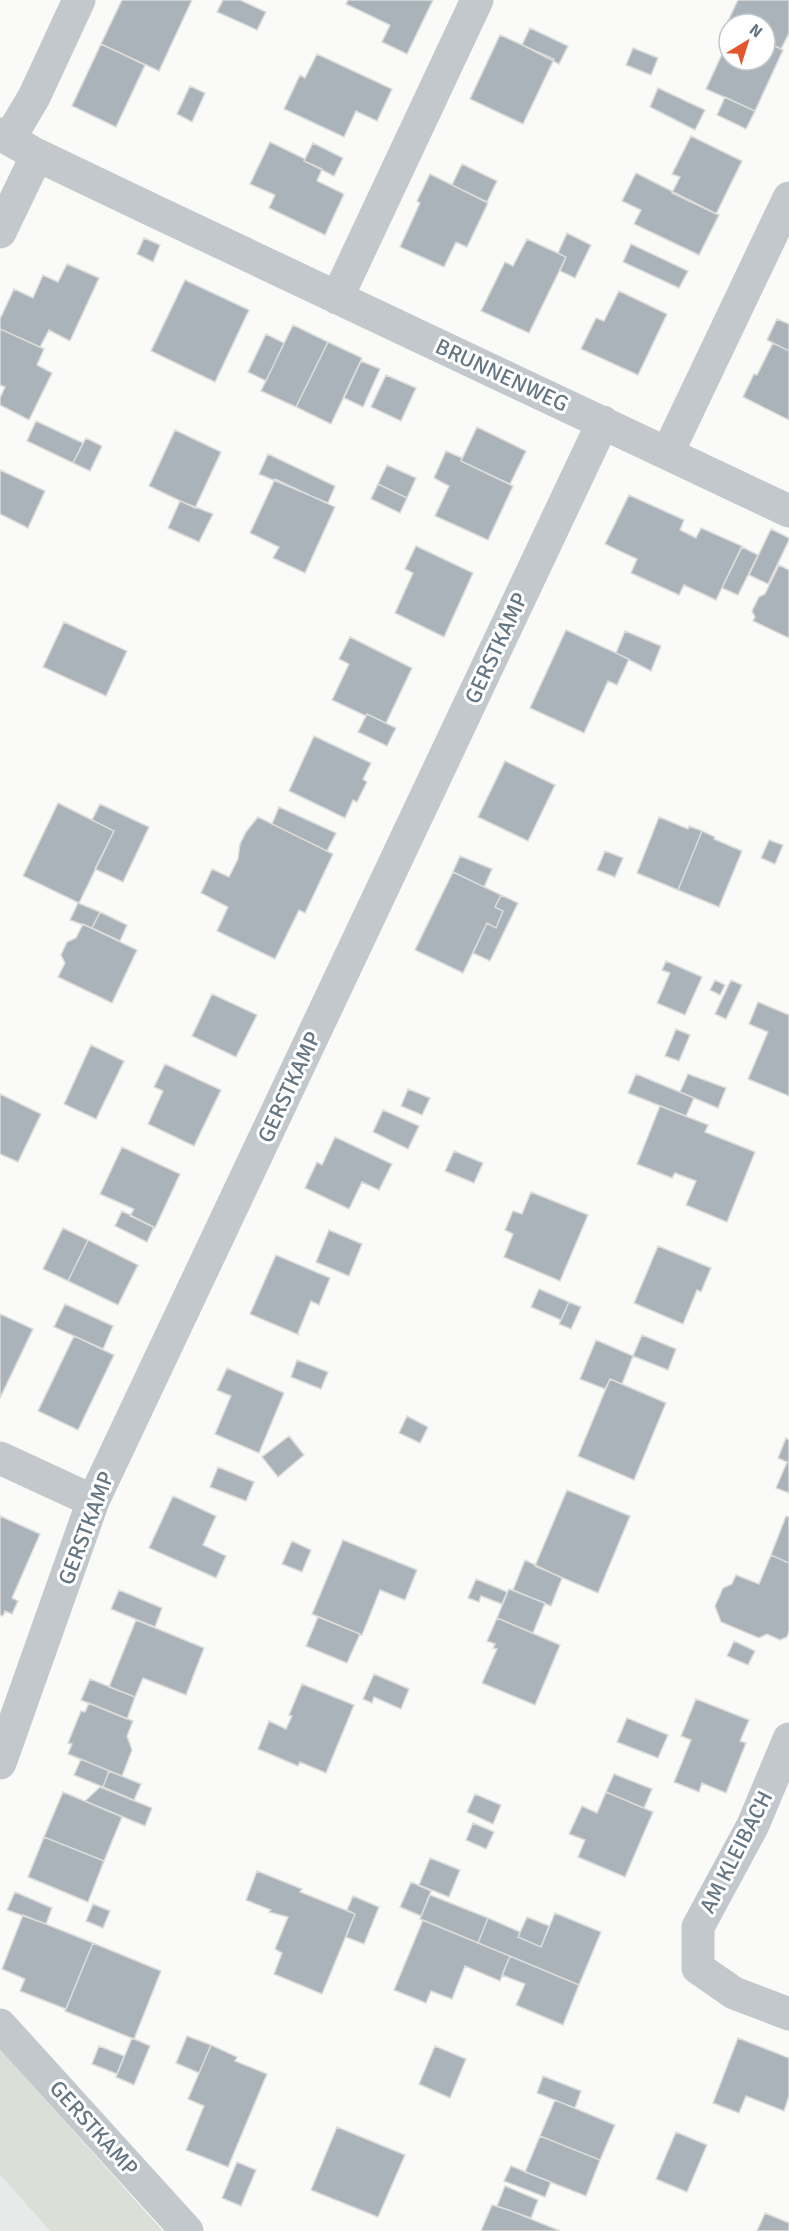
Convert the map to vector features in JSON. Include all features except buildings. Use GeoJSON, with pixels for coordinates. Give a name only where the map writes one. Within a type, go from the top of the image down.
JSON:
{"type":"FeatureCollection","features":[{"type":"Feature","properties":{"kind":"street"},"geometry":{"type":"LineString","coordinates":[[0,232],[15,143],[79,0]]}},
{"type":"Feature","properties":{"kind":"street"},"geometry":{"type":"LineString","coordinates":[[337,298],[477,0]]}},
{"type":"Feature","properties":{"kind":"street","name":"BRUNNENWEG"},"geometry":{"type":"LineString","coordinates":[[15,143],[789,511]]}},
{"type":"Feature","properties":{"kind":"street"},"geometry":{"type":"LineString","coordinates":[[668,452],[789,198]]}},
{"type":"Feature","properties":{"kind":"street","name":"GERSTKAMP"},"geometry":{"type":"LineString","coordinates":[[0,1763],[93,1501],[603,422]]}},
{"type":"Feature","properties":{"kind":"street"},"geometry":{"type":"LineString","coordinates":[[0,1458],[93,1501]]}},
{"type":"Feature","properties":{"kind":"street","name":"AM KLEIBACH"},"geometry":{"type":"LineString","coordinates":[[789,1739],[753,1826],[698,1927],[698,1968],[734,1993],[789,2014]]}},
{"type":"Feature","properties":{"kind":"street","name":"GERSTKAMP"},"geometry":{"type":"LineString","coordinates":[[0,2025],[187,2231]]}},
{"type":"Feature","properties":{"kind":"shaded area"},"geometry":{"type":"Polygon","coordinates":[[[0,2049],[163,2231],[50,2231],[0,2175],[0,2049]]]}},
{"type":"Feature","properties":{"kind":"shaded area"},"geometry":{"type":"Polygon","coordinates":[[[0,2175],[50,2231],[0,2231],[0,2175]]]}}]}
